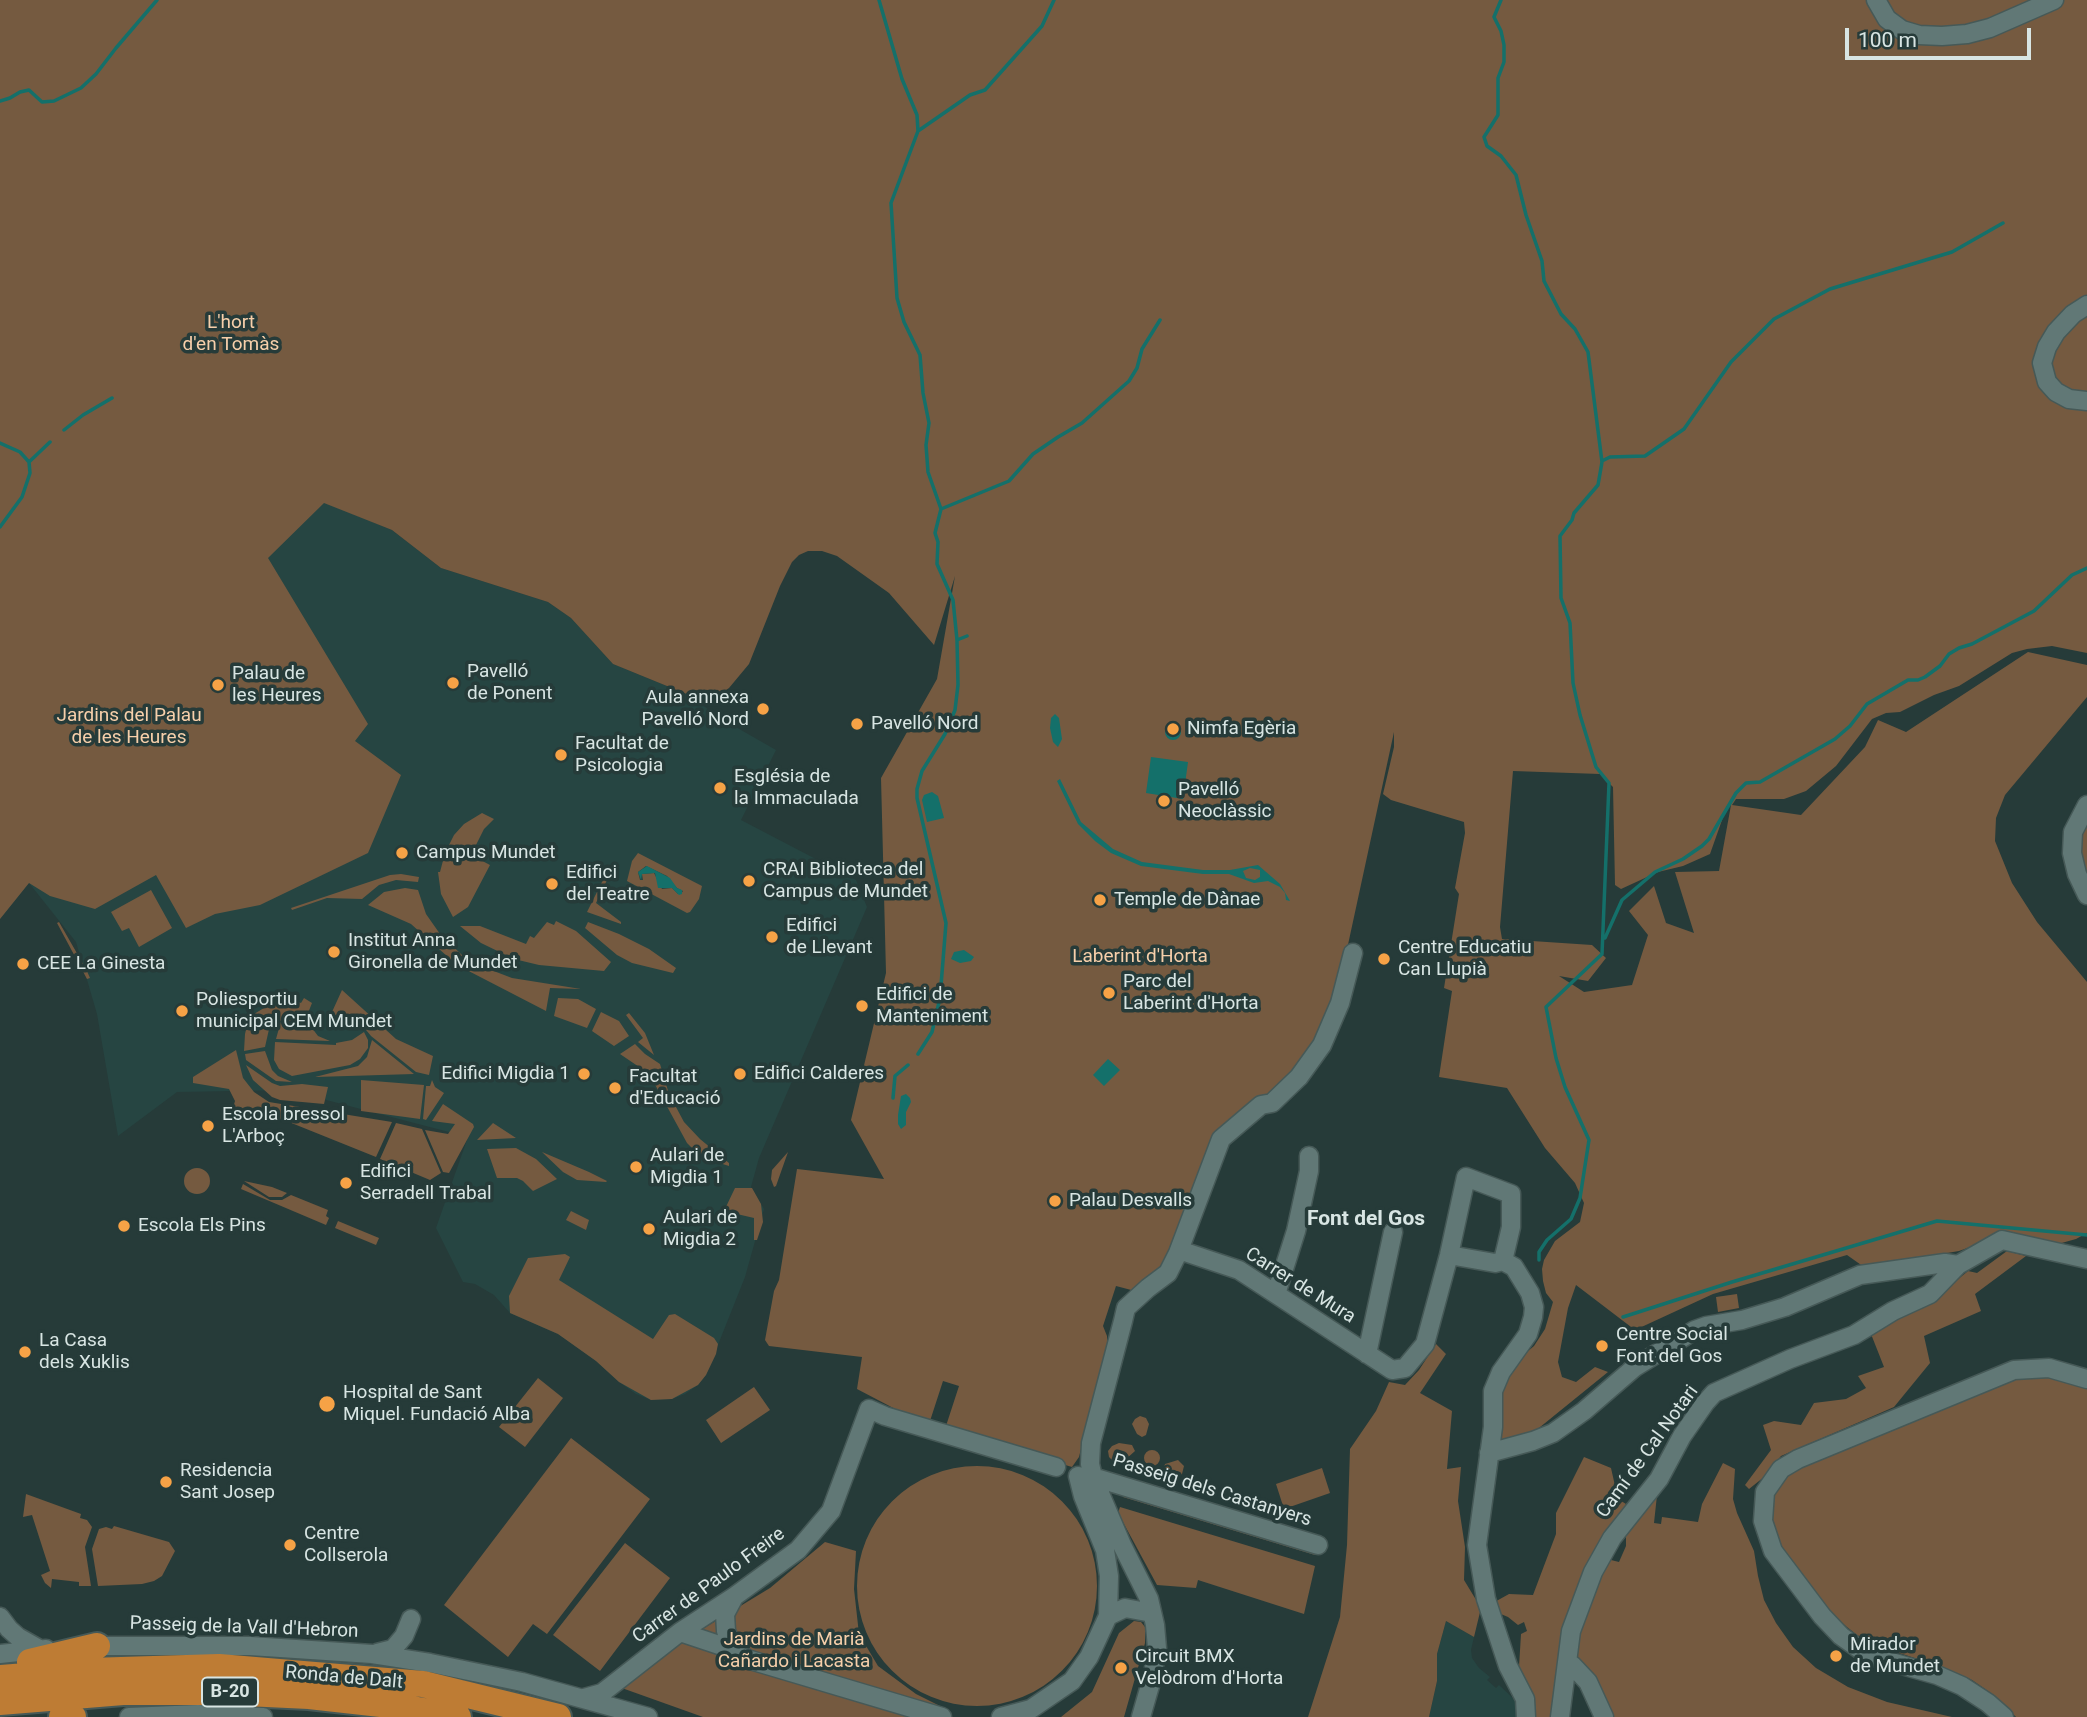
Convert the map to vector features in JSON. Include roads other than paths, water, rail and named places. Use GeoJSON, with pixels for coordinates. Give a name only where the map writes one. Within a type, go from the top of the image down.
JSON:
{"type":"FeatureCollection","features":[{"type":"Feature","properties":{"kind":"highway"},"geometry":{"type":"LineString","coordinates":[[0,1667],[97,1646]]}},
{"type":"Feature","properties":{"kind":"highway","name":"Ronda de Dalt"},"geometry":{"type":"LineString","coordinates":[[0,1678],[89,1671],[219,1667],[423,1684],[558,1717]]}},
{"type":"Feature","properties":{"kind":"highway","name":"Ronda de Dalt"},"geometry":{"type":"LineString","coordinates":[[0,1702],[123,1692],[225,1692],[309,1696],[389,1705],[458,1717]]}},
{"type":"Feature","properties":{"kind":"highway"},"geometry":{"type":"LineString","coordinates":[[62,1717],[74,1717]]}},
{"type":"Feature","properties":{"kind":"street"},"geometry":{"type":"LineString","coordinates":[[1876,0],[1888,19],[1902,30],[1919,35],[1942,36],[1967,34],[1990,28],[2054,0]]}},
{"type":"Feature","properties":{"kind":"street"},"geometry":{"type":"LineString","coordinates":[[2087,305],[2073,314],[2056,332],[2042,363],[2047,382],[2056,392],[2069,399],[2087,401]]}},
{"type":"Feature","properties":{"kind":"street"},"geometry":{"type":"LineString","coordinates":[[2087,805],[2077,822],[2072,853],[2077,874],[2087,895]]}},
{"type":"Feature","properties":{"kind":"street"},"geometry":{"type":"LineString","coordinates":[[1001,1717],[1031,1709],[1072,1681],[1089,1657],[1108,1616],[1109,1576],[1105,1550],[1083,1496],[1085,1476],[1090,1464],[1091,1443],[1126,1308],[1168,1273],[1222,1139],[1261,1105],[1272,1102],[1298,1077],[1322,1045],[1340,1003],[1353,953]]}},
{"type":"Feature","properties":{"kind":"street"},"geometry":{"type":"LineString","coordinates":[[1276,1294],[1296,1231],[1309,1171],[1309,1156]]}},
{"type":"Feature","properties":{"kind":"street"},"geometry":{"type":"LineString","coordinates":[[1503,1261],[1511,1227],[1511,1194],[1466,1177],[1449,1255],[1495,1263],[1503,1261],[1514,1267],[1532,1298],[1534,1312],[1528,1334],[1494,1386],[1489,1453],[1478,1535],[1478,1555],[1491,1618],[1508,1666],[1524,1699],[1525,1717]]}},
{"type":"Feature","properties":{"kind":"street"},"geometry":{"type":"LineString","coordinates":[[1367,1354],[1393,1232]]}},
{"type":"Feature","properties":{"kind":"street","name":"Camí de Cal Notari"},"geometry":{"type":"LineString","coordinates":[[1560,1717],[1571,1631],[1593,1572],[1612,1538],[1659,1479],[1682,1436],[1714,1393],[1790,1359],[1854,1335],[1892,1311],[1930,1294],[1958,1265],[2002,1240],[2087,1259]]}},
{"type":"Feature","properties":{"kind":"street","name":"Carrer de Mura"},"geometry":{"type":"LineString","coordinates":[[1179,1250],[1239,1270],[1392,1370],[1405,1368],[1425,1345],[1449,1255]]}},
{"type":"Feature","properties":{"kind":"street","name":"Camí de Cal Notari"},"geometry":{"type":"LineString","coordinates":[[1489,1453],[1553,1433],[1584,1411],[1635,1367],[1706,1326],[1742,1320],[1785,1307],[1860,1275],[1945,1263],[1958,1265]]}},
{"type":"Feature","properties":{"kind":"street"},"geometry":{"type":"LineString","coordinates":[[2004,1717],[1962,1686],[1937,1675],[1877,1658],[1841,1636],[1822,1616],[1773,1551],[1763,1521],[1765,1492],[1782,1469],[1798,1459],[2014,1370],[2049,1368],[2087,1379]]}},
{"type":"Feature","properties":{"kind":"street","name":"Carrer de Paulo Freire"},"geometry":{"type":"LineString","coordinates":[[584,1698],[602,1693],[680,1632],[798,1550],[831,1511],[869,1409],[1056,1467]]}},
{"type":"Feature","properties":{"kind":"street"},"geometry":{"type":"LineString","coordinates":[[1085,1476],[1149,1599],[1157,1648],[1153,1675],[1141,1717]]}},
{"type":"Feature","properties":{"kind":"street","name":"Passeig dels Castanyers"},"geometry":{"type":"LineString","coordinates":[[1085,1476],[1318,1545]]}},
{"type":"Feature","properties":{"kind":"street"},"geometry":{"type":"LineString","coordinates":[[734,1596],[725,1614],[726,1631],[734,1650]]}},
{"type":"Feature","properties":{"kind":"street"},"geometry":{"type":"LineString","coordinates":[[1108,1616],[1125,1608],[1152,1613]]}},
{"type":"Feature","properties":{"kind":"street"},"geometry":{"type":"LineString","coordinates":[[0,1618],[18,1637],[41,1650]]}},
{"type":"Feature","properties":{"kind":"street"},"geometry":{"type":"LineString","coordinates":[[372,1654],[393,1649],[404,1636],[411,1619],[415,1652],[430,1663]]}},
{"type":"Feature","properties":{"kind":"street"},"geometry":{"type":"LineString","coordinates":[[680,1632],[734,1650],[747,1659],[942,1717]]}},
{"type":"Feature","properties":{"kind":"street","name":"Passeig de la Vall d'Hebron"},"geometry":{"type":"LineString","coordinates":[[0,1654],[97,1646],[250,1646],[372,1654],[430,1663],[584,1698],[648,1717]]}},
{"type":"Feature","properties":{"kind":"street"},"geometry":{"type":"LineString","coordinates":[[1567,1664],[1572,1665],[1588,1682],[1604,1717]]}},
{"type":"Feature","properties":{"kind":"street"},"geometry":{"type":"LineString","coordinates":[[1565,1689],[1583,1695],[1604,1717]]}},
{"type":"Feature","properties":{"kind":"street"},"geometry":{"type":"LineString","coordinates":[[129,1717],[198,1714],[263,1717]]}},
{"type":"Feature","properties":{"kind":"water"},"geometry":{"type":"Polygon","coordinates":[[[1055,714],[1059,718],[1062,739],[1058,747],[1053,742],[1050,728],[1051,718],[1055,714]]]}},
{"type":"Feature","properties":{"kind":"water"},"geometry":{"type":"Polygon","coordinates":[[[1173,724],[1181,732],[1173,740],[1165,732],[1173,724]]]}},
{"type":"Feature","properties":{"kind":"water"},"geometry":{"type":"Polygon","coordinates":[[[1151,757],[1188,762],[1183,799],[1146,793],[1151,757]]]}},
{"type":"Feature","properties":{"kind":"water"},"geometry":{"type":"Polygon","coordinates":[[[1060,779],[1081,822],[1113,849],[1142,862],[1203,870],[1230,870],[1258,865],[1280,884],[1290,901],[1286,900],[1280,887],[1268,881],[1254,883],[1229,874],[1203,874],[1141,866],[1111,853],[1078,824],[1057,781],[1060,779]],[[1250,868],[1243,871],[1246,878],[1255,880],[1260,877],[1260,870],[1250,868]]]}},
{"type":"Feature","properties":{"kind":"water"},"geometry":{"type":"Polygon","coordinates":[[[932,792],[938,796],[944,818],[927,822],[922,800],[924,795],[932,792]]]}},
{"type":"Feature","properties":{"kind":"water"},"geometry":{"type":"Polygon","coordinates":[[[647,866],[670,878],[677,888],[682,890],[682,894],[679,895],[672,888],[658,888],[655,873],[642,874],[641,880],[638,872],[647,866]]]}},
{"type":"Feature","properties":{"kind":"water"},"geometry":{"type":"Polygon","coordinates":[[[964,950],[974,957],[971,961],[960,963],[951,959],[954,952],[964,950]]]}},
{"type":"Feature","properties":{"kind":"water"},"geometry":{"type":"Polygon","coordinates":[[[1108,1059],[1120,1070],[1104,1086],[1093,1075],[1108,1059]]]}},
{"type":"Feature","properties":{"kind":"water"},"geometry":{"type":"Polygon","coordinates":[[[906,1094],[911,1102],[906,1112],[906,1125],[901,1129],[898,1115],[901,1096],[906,1094]]]}},
{"type":"Feature","properties":{"kind":"waterway"},"geometry":{"type":"LineString","coordinates":[[0,101],[29,90],[42,102],[54,101],[81,88],[96,74],[157,0]]}},
{"type":"Feature","properties":{"kind":"waterway"},"geometry":{"type":"LineString","coordinates":[[879,0],[902,79],[917,115],[918,131],[891,203],[897,298],[904,322],[920,355],[929,423],[926,445],[928,472],[941,509],[935,533],[938,542],[937,564],[953,600],[957,640],[958,685],[955,710],[945,734],[922,771],[917,789],[946,923],[940,998],[932,1032],[918,1054]]}},
{"type":"Feature","properties":{"kind":"waterway"},"geometry":{"type":"LineString","coordinates":[[918,131],[970,95],[985,90],[1042,26],[1054,0]]}},
{"type":"Feature","properties":{"kind":"waterway"},"geometry":{"type":"LineString","coordinates":[[1501,0],[1494,17],[1504,45],[1504,62],[1498,78],[1498,115],[1484,137],[1487,146],[1501,156],[1516,175],[1542,261],[1544,281],[1561,314],[1575,329],[1588,352],[1602,462],[1598,485],[1574,513],[1560,536],[1561,598],[1570,623],[1573,683],[1596,767],[1609,783],[1602,954],[1546,1007],[1565,1087],[1589,1140],[1580,1198],[1571,1219],[1547,1240],[1539,1252],[1539,1260]]}},
{"type":"Feature","properties":{"kind":"waterway"},"geometry":{"type":"LineString","coordinates":[[1602,461],[1610,457],[1645,456],[1684,429],[1731,362],[1774,319],[1830,289],[1952,252],[2003,223]]}},
{"type":"Feature","properties":{"kind":"waterway"},"geometry":{"type":"LineString","coordinates":[[941,509],[1009,481],[1033,454],[1082,423],[1129,381],[1137,368],[1142,349],[1160,320]]}},
{"type":"Feature","properties":{"kind":"waterway"},"geometry":{"type":"LineString","coordinates":[[64,430],[112,398]]}},
{"type":"Feature","properties":{"kind":"waterway"},"geometry":{"type":"LineString","coordinates":[[29,462],[50,442]]}},
{"type":"Feature","properties":{"kind":"waterway"},"geometry":{"type":"LineString","coordinates":[[0,443],[20,452],[29,462],[30,473],[22,497],[0,527]]}},
{"type":"Feature","properties":{"kind":"waterway"},"geometry":{"type":"LineString","coordinates":[[1605,938],[1622,900],[1655,872],[1683,859],[1702,846],[1709,839],[1736,793],[1746,783],[1760,782],[1835,739],[1850,726],[1867,704],[1908,680],[1925,677],[1940,666],[1949,654],[2034,611],[2072,575],[2087,568]]}},
{"type":"Feature","properties":{"kind":"waterway"},"geometry":{"type":"LineString","coordinates":[[957,640],[967,636]]}},
{"type":"Feature","properties":{"kind":"waterway"},"geometry":{"type":"LineString","coordinates":[[893,1098],[895,1076],[908,1065]]}},
{"type":"Feature","properties":{"kind":"waterway"},"geometry":{"type":"LineString","coordinates":[[1623,1317],[1937,1221],[2087,1235]]}},
{"type":"Feature","properties":{"kind":"place","name":"Pavelló de Ponent"},"geometry":{"type":"Point","coordinates":[453,683]}},
{"type":"Feature","properties":{"kind":"place","name":"Palau de les Heures"},"geometry":{"type":"Point","coordinates":[218,685]}},
{"type":"Feature","properties":{"kind":"place","name":"Aula annexa Pavelló Nord"},"geometry":{"type":"Point","coordinates":[763,709]}},
{"type":"Feature","properties":{"kind":"place","name":"Pavelló Nord"},"geometry":{"type":"Point","coordinates":[857,724]}},
{"type":"Feature","properties":{"kind":"place","name":"Nimfa Egèria"},"geometry":{"type":"Point","coordinates":[1173,729]}},
{"type":"Feature","properties":{"kind":"place","name":"Facultat de Psicologia"},"geometry":{"type":"Point","coordinates":[561,755]}},
{"type":"Feature","properties":{"kind":"place","name":"Església de la Immaculada"},"geometry":{"type":"Point","coordinates":[720,788]}},
{"type":"Feature","properties":{"kind":"place","name":"Pavelló Neoclàssic"},"geometry":{"type":"Point","coordinates":[1164,801]}},
{"type":"Feature","properties":{"kind":"place","name":"Campus Mundet"},"geometry":{"type":"Point","coordinates":[402,853]}},
{"type":"Feature","properties":{"kind":"place","name":"CRAI Biblioteca del Campus de Mundet"},"geometry":{"type":"Point","coordinates":[749,881]}},
{"type":"Feature","properties":{"kind":"place","name":"Edifici del Teatre"},"geometry":{"type":"Point","coordinates":[552,884]}},
{"type":"Feature","properties":{"kind":"place","name":"Temple de Dànae"},"geometry":{"type":"Point","coordinates":[1100,900]}},
{"type":"Feature","properties":{"kind":"place","name":"Edifici de Llevant"},"geometry":{"type":"Point","coordinates":[772,937]}},
{"type":"Feature","properties":{"kind":"place","name":"Institut Anna Gironella de Mundet"},"geometry":{"type":"Point","coordinates":[334,952]}},
{"type":"Feature","properties":{"kind":"place","name":"Centre Educatiu Can Llupià"},"geometry":{"type":"Point","coordinates":[1384,959]}},
{"type":"Feature","properties":{"kind":"place","name":"CEE La Ginesta"},"geometry":{"type":"Point","coordinates":[23,964]}},
{"type":"Feature","properties":{"kind":"place","name":"Parc del Laberint d'Horta"},"geometry":{"type":"Point","coordinates":[1109,993]}},
{"type":"Feature","properties":{"kind":"place","name":"Edifici de Manteniment"},"geometry":{"type":"Point","coordinates":[862,1006]}},
{"type":"Feature","properties":{"kind":"place","name":"Poliesportiu municipal CEM Mundet"},"geometry":{"type":"Point","coordinates":[182,1011]}},
{"type":"Feature","properties":{"kind":"place","name":"Edifici Migdia 1"},"geometry":{"type":"Point","coordinates":[584,1074]}},
{"type":"Feature","properties":{"kind":"place","name":"Edifici Calderes"},"geometry":{"type":"Point","coordinates":[740,1074]}},
{"type":"Feature","properties":{"kind":"place","name":"Facultat d'Educació"},"geometry":{"type":"Point","coordinates":[615,1088]}},
{"type":"Feature","properties":{"kind":"place","name":"Escola bressol L'Arboç"},"geometry":{"type":"Point","coordinates":[208,1126]}},
{"type":"Feature","properties":{"kind":"place","name":"Aulari de Migdia 1"},"geometry":{"type":"Point","coordinates":[636,1167]}},
{"type":"Feature","properties":{"kind":"place","name":"Edifici Serradell Trabal"},"geometry":{"type":"Point","coordinates":[346,1183]}},
{"type":"Feature","properties":{"kind":"place","name":"Palau Desvalls"},"geometry":{"type":"Point","coordinates":[1055,1201]}},
{"type":"Feature","properties":{"kind":"place","name":"Escola Els Pins"},"geometry":{"type":"Point","coordinates":[124,1226]}},
{"type":"Feature","properties":{"kind":"place","name":"Aulari de Migdia 2"},"geometry":{"type":"Point","coordinates":[649,1229]}},
{"type":"Feature","properties":{"kind":"place","name":"Centre Social Font del Gos"},"geometry":{"type":"Point","coordinates":[1602,1346]}},
{"type":"Feature","properties":{"kind":"place","name":"La Casa dels Xuklis"},"geometry":{"type":"Point","coordinates":[25,1352]}},
{"type":"Feature","properties":{"kind":"place","name":"Hospital de Sant Miquel. Fundació Alba"},"geometry":{"type":"Point","coordinates":[327,1404]}},
{"type":"Feature","properties":{"kind":"place","name":"Residencia Sant Josep"},"geometry":{"type":"Point","coordinates":[166,1482]}},
{"type":"Feature","properties":{"kind":"place","name":"Centre Collserola"},"geometry":{"type":"Point","coordinates":[290,1545]}},
{"type":"Feature","properties":{"kind":"place","name":"Mirador de Mundet"},"geometry":{"type":"Point","coordinates":[1836,1656]}},
{"type":"Feature","properties":{"kind":"place","name":"Circuit BMX Velòdrom d'Horta"},"geometry":{"type":"Point","coordinates":[1121,1668]}},
{"type":"Feature","properties":{"kind":"district","name":"Font del Gos"},"geometry":{"type":"Point","coordinates":[1366,1220]}},
{"type":"Feature","properties":{"kind":"park label","name":"L'hort d'en Tomàs"},"geometry":{"type":"Point","coordinates":[231,334]}},
{"type":"Feature","properties":{"kind":"park label","name":"Jardins del Palau de les Heures"},"geometry":{"type":"Point","coordinates":[129,727]}},
{"type":"Feature","properties":{"kind":"park label","name":"Laberint d'Horta"},"geometry":{"type":"Point","coordinates":[1140,957]}},
{"type":"Feature","properties":{"kind":"park label","name":"Jardins de Marià Cañardo i Lacasta"},"geometry":{"type":"Point","coordinates":[794,1651]}}]}
